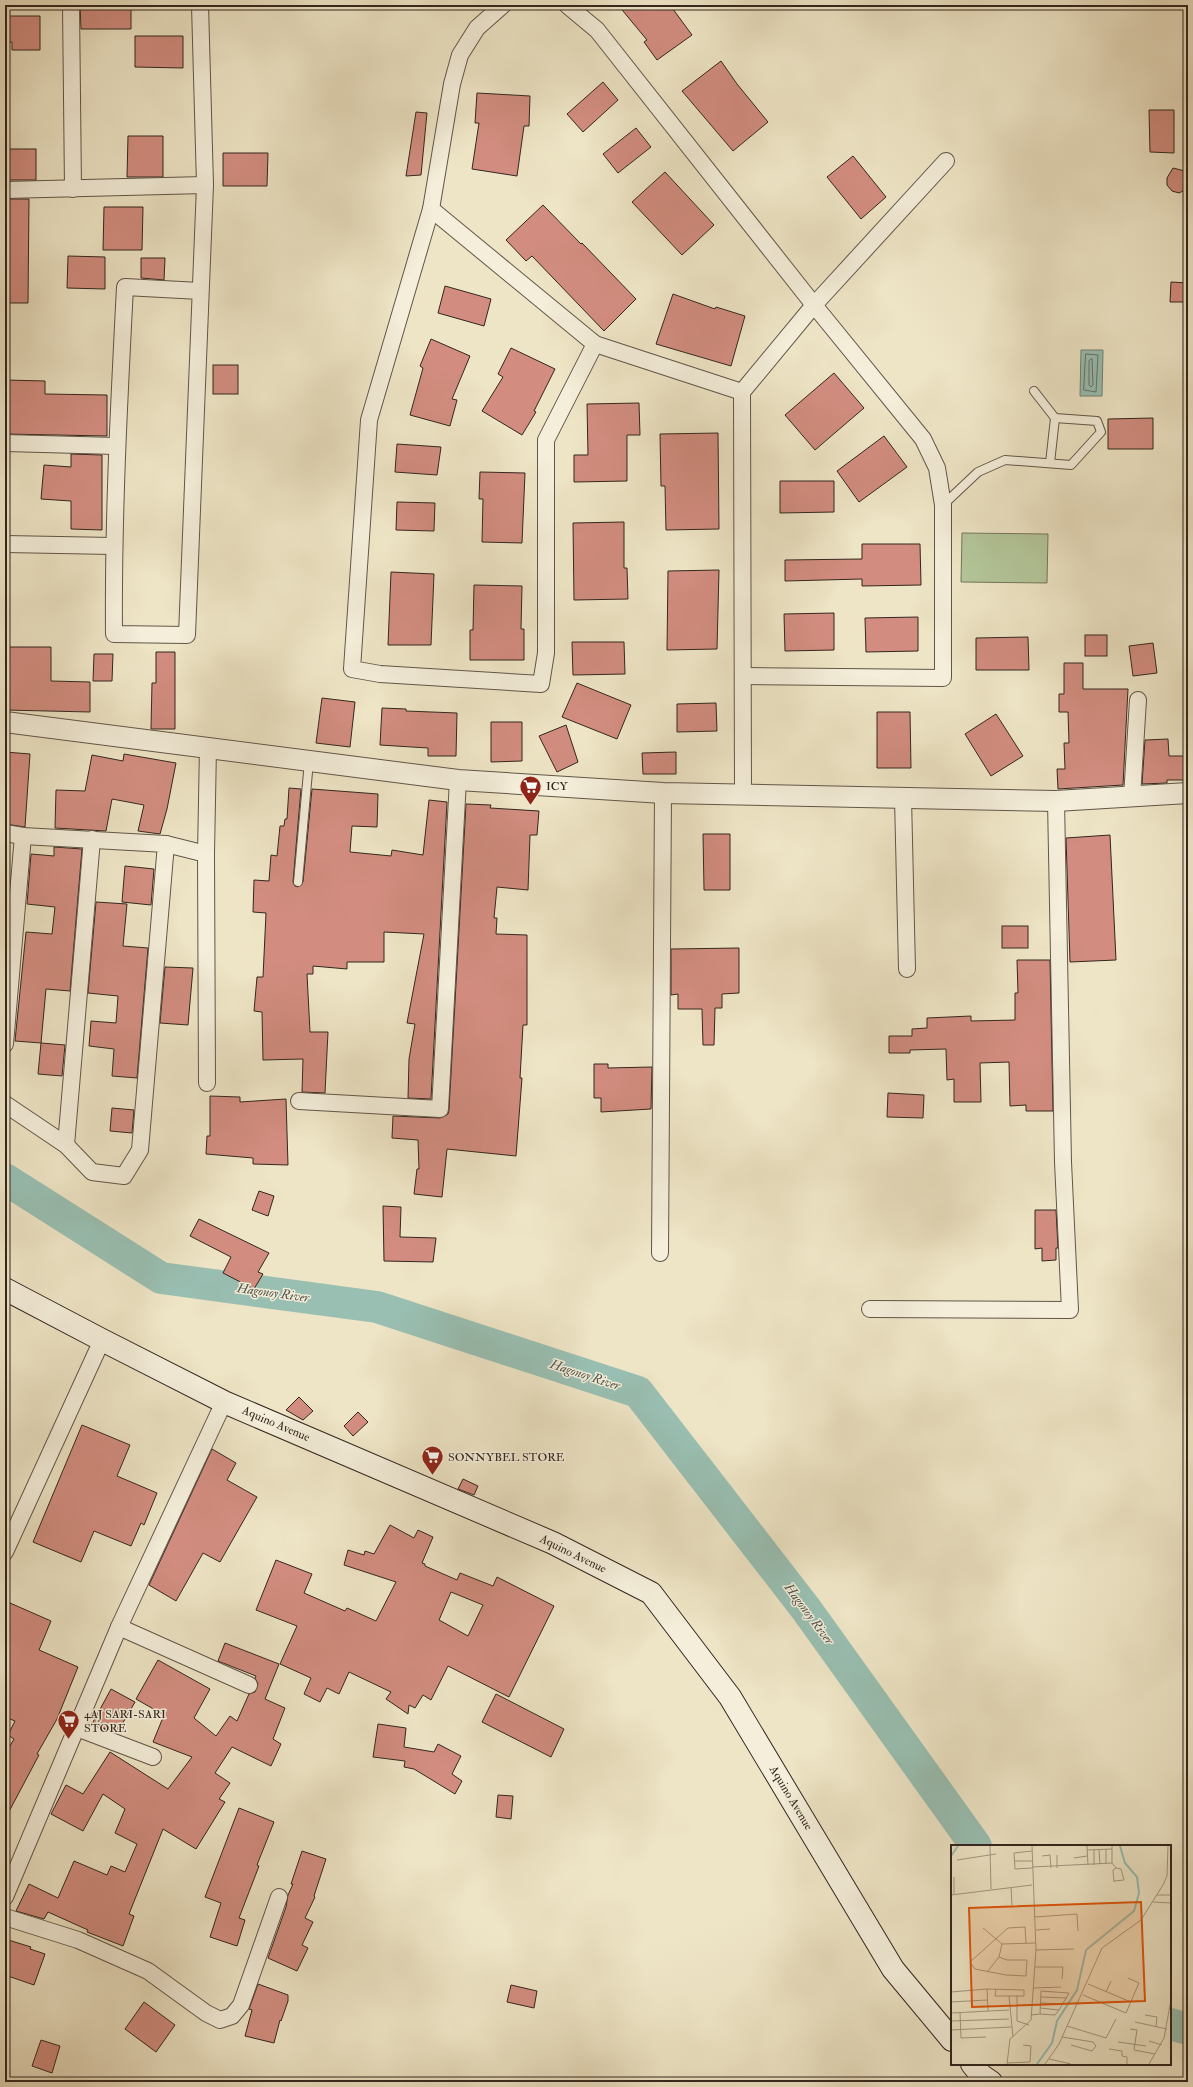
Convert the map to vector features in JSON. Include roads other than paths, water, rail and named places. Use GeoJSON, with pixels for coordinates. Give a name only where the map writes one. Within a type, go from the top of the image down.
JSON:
{"type":"FeatureCollection","features":[{"type":"Feature","properties":{"kind":"main road","name":"Aquino Avenue"},"geometry":{"type":"LineString","coordinates":[[5,1288],[102,1340],[224,1402],[553,1543],[651,1593],[730,1697],[894,1969],[951,2039]]}},
{"type":"Feature","properties":{"kind":"main road"},"geometry":{"type":"LineString","coordinates":[[973,2065],[981,2075],[991,2082]]}},
{"type":"Feature","properties":{"kind":"street"},"geometry":{"type":"LineString","coordinates":[[71,5],[73,189]]}},
{"type":"Feature","properties":{"kind":"street"},"geometry":{"type":"LineString","coordinates":[[200,5],[205,186],[187,635],[114,634],[116,446],[125,287],[200,291]]}},
{"type":"Feature","properties":{"kind":"street"},"geometry":{"type":"LineString","coordinates":[[504,5],[478,28],[460,55],[452,84],[432,209],[369,420],[352,669],[380,674],[541,684],[546,653],[546,440],[595,344]]}},
{"type":"Feature","properties":{"kind":"street"},"geometry":{"type":"LineString","coordinates":[[567,5],[597,30],[814,305],[923,440],[937,468],[942,505],[943,678],[743,676]]}},
{"type":"Feature","properties":{"kind":"street"},"geometry":{"type":"LineString","coordinates":[[743,795],[742,392],[814,305],[946,161]]}},
{"type":"Feature","properties":{"kind":"street"},"geometry":{"type":"LineString","coordinates":[[5,190],[205,186]]}},
{"type":"Feature","properties":{"kind":"street"},"geometry":{"type":"LineString","coordinates":[[432,209],[595,344],[742,392]]}},
{"type":"Feature","properties":{"kind":"street"},"geometry":{"type":"LineString","coordinates":[[5,443],[116,446]]}},
{"type":"Feature","properties":{"kind":"street"},"geometry":{"type":"LineString","coordinates":[[5,544],[114,546]]}},
{"type":"Feature","properties":{"kind":"street"},"geometry":{"type":"LineString","coordinates":[[1132,797],[1138,700]]}},
{"type":"Feature","properties":{"kind":"street"},"geometry":{"type":"LineString","coordinates":[[5,722],[458,780],[663,794],[1056,801],[1188,793]]}},
{"type":"Feature","properties":{"kind":"street"},"geometry":{"type":"LineString","coordinates":[[207,1083],[206,854],[208,747]]}},
{"type":"Feature","properties":{"kind":"street"},"geometry":{"type":"LineString","coordinates":[[299,1101],[440,1109],[458,780]]}},
{"type":"Feature","properties":{"kind":"street"},"geometry":{"type":"LineString","coordinates":[[660,1253],[663,794]]}},
{"type":"Feature","properties":{"kind":"street"},"geometry":{"type":"LineString","coordinates":[[903,798],[907,969]]}},
{"type":"Feature","properties":{"kind":"street"},"geometry":{"type":"LineString","coordinates":[[870,1309],[1070,1310],[1063,1162],[1056,801]]}},
{"type":"Feature","properties":{"kind":"street"},"geometry":{"type":"LineString","coordinates":[[5,833],[23,836],[166,844],[206,854]]}},
{"type":"Feature","properties":{"kind":"street"},"geometry":{"type":"LineString","coordinates":[[5,1044],[23,836]]}},
{"type":"Feature","properties":{"kind":"street"},"geometry":{"type":"LineString","coordinates":[[66,1146],[92,839]]}},
{"type":"Feature","properties":{"kind":"street"},"geometry":{"type":"LineString","coordinates":[[5,1104],[66,1146],[92,1172],[124,1176],[140,1150],[166,844]]}},
{"type":"Feature","properties":{"kind":"street"},"geometry":{"type":"LineString","coordinates":[[5,1552],[102,1340]]}},
{"type":"Feature","properties":{"kind":"street"},"geometry":{"type":"LineString","coordinates":[[5,1897],[119,1627],[224,1402]]}},
{"type":"Feature","properties":{"kind":"street"},"geometry":{"type":"LineString","coordinates":[[119,1627],[249,1685]]}},
{"type":"Feature","properties":{"kind":"street"},"geometry":{"type":"LineString","coordinates":[[77,1728],[153,1757]]}},
{"type":"Feature","properties":{"kind":"street"},"geometry":{"type":"LineString","coordinates":[[5,1917],[78,1940],[148,1971],[206,2013],[220,2020],[232,2016],[241,2005],[279,1897]]}},
{"type":"Feature","properties":{"kind":"lane"},"geometry":{"type":"LineString","coordinates":[[1034,391],[1055,418],[1050,463]]}},
{"type":"Feature","properties":{"kind":"lane"},"geometry":{"type":"LineString","coordinates":[[942,505],[978,472],[1005,460],[1071,465],[1101,432],[1097,421],[1055,418]]}},
{"type":"Feature","properties":{"kind":"lane"},"geometry":{"type":"LineString","coordinates":[[298,882],[309,761]]}},
{"type":"Feature","properties":{"kind":"water"},"geometry":{"type":"Polygon","coordinates":[[[1081,350],[1103,350],[1102,396],[1080,396],[1081,350]]]}},
{"type":"Feature","properties":{"kind":"waterway","name":"Hagonoy River"},"geometry":{"type":"LineString","coordinates":[[5,1179],[161,1278],[377,1307],[638,1392],[806,1609],[975,1845]]}},
{"type":"Feature","properties":{"kind":"waterway","name":"Hagonoy River"},"geometry":{"type":"LineString","coordinates":[[1171,2024],[1188,2029]]}},
{"type":"Feature","properties":{"kind":"place","name":"ICY"},"geometry":{"type":"Point","coordinates":[531,806]}},
{"type":"Feature","properties":{"kind":"place","name":"SONNYBEL STORE"},"geometry":{"type":"Point","coordinates":[432,1476]}},
{"type":"Feature","properties":{"kind":"place","name":"4AJ SARI-SARI STORE"},"geometry":{"type":"Point","coordinates":[68,1740]}}]}
